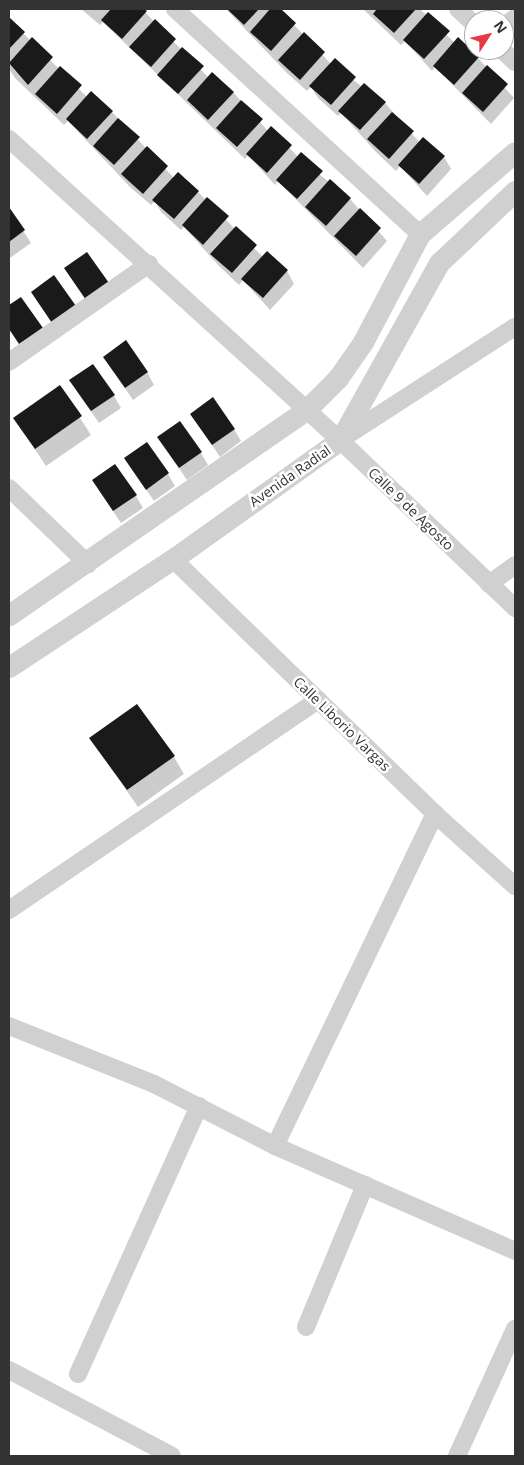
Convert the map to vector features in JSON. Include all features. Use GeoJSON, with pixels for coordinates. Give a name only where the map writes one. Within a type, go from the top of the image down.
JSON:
{"type":"FeatureCollection","features":[{"type":"Feature","properties":{"kind":"street"},"geometry":{"type":"LineString","coordinates":[[175,9],[420,234]]}},
{"type":"Feature","properties":{"kind":"street","name":"Calle 9 de Agosto"},"geometry":{"type":"LineString","coordinates":[[9,139],[149,264],[306,412],[340,440],[515,608]]}},
{"type":"Feature","properties":{"kind":"street"},"geometry":{"type":"LineString","coordinates":[[9,615],[88,564],[306,412],[338,378],[363,342],[420,234],[515,152]]}},
{"type":"Feature","properties":{"kind":"street","name":"Avenida Radial"},"geometry":{"type":"LineString","coordinates":[[9,667],[173,559],[340,440],[439,262],[515,191]]}},
{"type":"Feature","properties":{"kind":"street"},"geometry":{"type":"LineString","coordinates":[[9,362],[149,264]]}},
{"type":"Feature","properties":{"kind":"street"},"geometry":{"type":"LineString","coordinates":[[340,440],[515,327]]}},
{"type":"Feature","properties":{"kind":"street"},"geometry":{"type":"LineString","coordinates":[[9,488],[88,564]]}},
{"type":"Feature","properties":{"kind":"street","name":"Calle Liborio Vargas"},"geometry":{"type":"LineString","coordinates":[[173,559],[435,814],[515,886]]}},
{"type":"Feature","properties":{"kind":"street"},"geometry":{"type":"LineString","coordinates":[[489,584],[515,565]]}},
{"type":"Feature","properties":{"kind":"street"},"geometry":{"type":"LineString","coordinates":[[9,910],[318,700]]}},
{"type":"Feature","properties":{"kind":"street"},"geometry":{"type":"LineString","coordinates":[[275,1146],[435,814]]}},
{"type":"Feature","properties":{"kind":"street"},"geometry":{"type":"LineString","coordinates":[[9,1026],[154,1084],[275,1146],[515,1251]]}},
{"type":"Feature","properties":{"kind":"street"},"geometry":{"type":"LineString","coordinates":[[78,1374],[198,1106]]}},
{"type":"Feature","properties":{"kind":"street"},"geometry":{"type":"LineString","coordinates":[[306,1327],[366,1185]]}},
{"type":"Feature","properties":{"kind":"street"},"geometry":{"type":"LineString","coordinates":[[457,1456],[515,1329]]}},
{"type":"Feature","properties":{"kind":"street"},"geometry":{"type":"LineString","coordinates":[[9,1370],[172,1456]]}},
{"type":"Feature","properties":{"kind":"building"},"geometry":{"type":"Polygon","coordinates":[[[111,9],[144,9],[147,11],[122,39],[101,20],[111,9]]]}},
{"type":"Feature","properties":{"kind":"building"},"geometry":{"type":"Polygon","coordinates":[[[227,9],[259,9],[244,25],[227,9]]]}},
{"type":"Feature","properties":{"kind":"building"},"geometry":{"type":"Polygon","coordinates":[[[270,9],[281,9],[296,23],[271,51],[250,32],[270,9]]]}},
{"type":"Feature","properties":{"kind":"building"},"geometry":{"type":"Polygon","coordinates":[[[377,9],[416,9],[394,33],[373,14],[377,9]]]}},
{"type":"Feature","properties":{"kind":"building"},"geometry":{"type":"Polygon","coordinates":[[[428,12],[450,31],[424,59],[403,40],[428,12]]]}},
{"type":"Feature","properties":{"kind":"building"},"geometry":{"type":"Polygon","coordinates":[[[9,17],[25,32],[9,49],[9,17]]]}},
{"type":"Feature","properties":{"kind":"building"},"geometry":{"type":"Polygon","coordinates":[[[155,19],[176,39],[151,67],[129,47],[155,19]]]}},
{"type":"Feature","properties":{"kind":"building"},"geometry":{"type":"Polygon","coordinates":[[[304,32],[325,52],[300,80],[278,60],[304,32]]]}},
{"type":"Feature","properties":{"kind":"building"},"geometry":{"type":"Polygon","coordinates":[[[32,37],[53,57],[28,85],[9,63],[32,37]]]}},
{"type":"Feature","properties":{"kind":"building"},"geometry":{"type":"Polygon","coordinates":[[[458,37],[464,43],[464,60],[476,60],[454,85],[433,66],[458,37]]]}},
{"type":"Feature","properties":{"kind":"building"},"geometry":{"type":"Polygon","coordinates":[[[182,47],[204,66],[178,94],[157,75],[182,47]]]}},
{"type":"Feature","properties":{"kind":"building"},"geometry":{"type":"Polygon","coordinates":[[[335,58],[356,77],[331,105],[309,86],[335,58]]]}},
{"type":"Feature","properties":{"kind":"building"},"geometry":{"type":"Polygon","coordinates":[[[487,65],[508,84],[483,112],[462,93],[487,65]]]}},
{"type":"Feature","properties":{"kind":"building"},"geometry":{"type":"Polygon","coordinates":[[[60,66],[82,85],[57,114],[35,94],[60,66]]]}},
{"type":"Feature","properties":{"kind":"building"},"geometry":{"type":"Polygon","coordinates":[[[212,72],[234,92],[208,120],[187,100],[212,72]]]}},
{"type":"Feature","properties":{"kind":"building"},"geometry":{"type":"Polygon","coordinates":[[[364,83],[386,102],[360,130],[338,111],[364,83]]]}},
{"type":"Feature","properties":{"kind":"building"},"geometry":{"type":"Polygon","coordinates":[[[91,91],[113,111],[87,139],[66,119],[91,91]]]}},
{"type":"Feature","properties":{"kind":"building"},"geometry":{"type":"Polygon","coordinates":[[[241,100],[263,119],[237,147],[216,128],[241,100]]]}},
{"type":"Feature","properties":{"kind":"building"},"geometry":{"type":"Polygon","coordinates":[[[392,112],[414,131],[389,159],[367,139],[392,112]]]}},
{"type":"Feature","properties":{"kind":"building"},"geometry":{"type":"Polygon","coordinates":[[[118,118],[140,137],[114,165],[93,146],[118,118]]]}},
{"type":"Feature","properties":{"kind":"building"},"geometry":{"type":"Polygon","coordinates":[[[271,126],[292,145],[267,173],[246,154],[271,126]]]}},
{"type":"Feature","properties":{"kind":"building"},"geometry":{"type":"Polygon","coordinates":[[[423,137],[445,156],[419,184],[398,165],[423,137]]]}},
{"type":"Feature","properties":{"kind":"building"},"geometry":{"type":"Polygon","coordinates":[[[147,146],[168,166],[143,194],[121,174],[147,146]]]}},
{"type":"Feature","properties":{"kind":"building"},"geometry":{"type":"Polygon","coordinates":[[[301,152],[323,171],[297,199],[276,180],[301,152]]]}},
{"type":"Feature","properties":{"kind":"building"},"geometry":{"type":"Polygon","coordinates":[[[178,172],[199,191],[174,219],[152,200],[178,172]]]}},
{"type":"Feature","properties":{"kind":"building"},"geometry":{"type":"Polygon","coordinates":[[[330,179],[351,198],[326,226],[305,207],[330,179]]]}},
{"type":"Feature","properties":{"kind":"building"},"geometry":{"type":"Polygon","coordinates":[[[207,197],[229,216],[203,245],[182,225],[207,197]]]}},
{"type":"Feature","properties":{"kind":"building"},"geometry":{"type":"Polygon","coordinates":[[[9,207],[25,230],[9,242],[9,207]]]}},
{"type":"Feature","properties":{"kind":"building"},"geometry":{"type":"Polygon","coordinates":[[[360,208],[381,228],[356,256],[334,236],[360,208]]]}},
{"type":"Feature","properties":{"kind":"building"},"geometry":{"type":"Polygon","coordinates":[[[236,226],[257,245],[232,273],[210,254],[236,226]]]}},
{"type":"Feature","properties":{"kind":"building"},"geometry":{"type":"Polygon","coordinates":[[[267,251],[288,270],[263,298],[241,279],[267,251]]]}},
{"type":"Feature","properties":{"kind":"building"},"geometry":{"type":"Polygon","coordinates":[[[87,252],[109,283],[86,300],[64,268],[87,252]]]}},
{"type":"Feature","properties":{"kind":"building"},"geometry":{"type":"Polygon","coordinates":[[[54,275],[76,306],[52,323],[31,292],[54,275]]]}},
{"type":"Feature","properties":{"kind":"building"},"geometry":{"type":"Polygon","coordinates":[[[21,297],[43,328],[19,344],[9,329],[9,305],[21,297]]]}},
{"type":"Feature","properties":{"kind":"building"},"geometry":{"type":"Polygon","coordinates":[[[126,340],[148,372],[125,388],[103,357],[126,340]]]}},
{"type":"Feature","properties":{"kind":"building"},"geometry":{"type":"Polygon","coordinates":[[[93,364],[115,395],[91,411],[69,380],[93,364]]]}},
{"type":"Feature","properties":{"kind":"building"},"geometry":{"type":"Polygon","coordinates":[[[60,385],[82,416],[35,449],[13,418],[60,385]]]}},
{"type":"Feature","properties":{"kind":"building"},"geometry":{"type":"Polygon","coordinates":[[[213,397],[235,429],[212,445],[190,414],[213,397]]]}},
{"type":"Feature","properties":{"kind":"building"},"geometry":{"type":"Polygon","coordinates":[[[180,421],[202,452],[179,468],[157,437],[180,421]]]}},
{"type":"Feature","properties":{"kind":"building"},"geometry":{"type":"Polygon","coordinates":[[[147,442],[169,473],[146,490],[124,458],[147,442]]]}},
{"type":"Feature","properties":{"kind":"building"},"geometry":{"type":"Polygon","coordinates":[[[115,464],[137,495],[113,511],[92,480],[115,464]]]}},
{"type":"Feature","properties":{"kind":"building"},"geometry":{"type":"Polygon","coordinates":[[[137,704],[175,756],[127,790],[89,738],[137,704]]]}}]}
